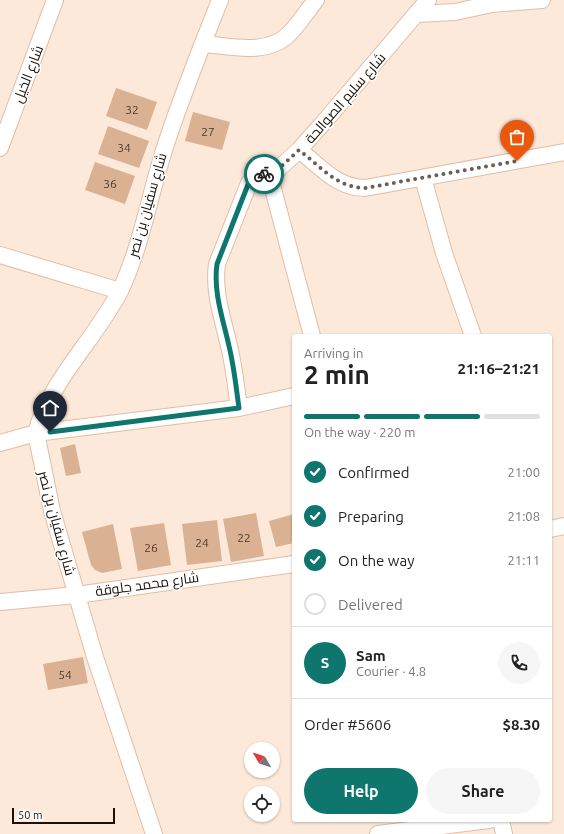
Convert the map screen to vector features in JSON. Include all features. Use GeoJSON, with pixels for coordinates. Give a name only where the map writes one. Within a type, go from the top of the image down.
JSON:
{"type":"FeatureCollection","features":[{"type":"Feature","properties":{"kind":"street","name":"شارع الخيل"},"geometry":{"type":"LineString","coordinates":[[0,148],[55,0]]}},
{"type":"Feature","properties":{"kind":"street","name":"شارع سفيان بن نصر"},"geometry":{"type":"LineString","coordinates":[[154,834],[97,664],[52,511],[36,434],[39,422],[49,400],[120,291],[134,253],[165,145],[220,0]]}},
{"type":"Feature","properties":{"kind":"street"},"geometry":{"type":"LineString","coordinates":[[203,44],[261,48],[270,46],[289,34],[316,0]]}},
{"type":"Feature","properties":{"kind":"street","name":"شارع سليم الصوالحة"},"geometry":{"type":"LineString","coordinates":[[274,173],[299,150],[324,122],[428,0]]}},
{"type":"Feature","properties":{"kind":"street"},"geometry":{"type":"LineString","coordinates":[[417,14],[455,12],[485,2],[542,0]]}},
{"type":"Feature","properties":{"kind":"street"},"geometry":{"type":"LineString","coordinates":[[299,150],[334,178],[355,188],[365,188],[564,152]]}},
{"type":"Feature","properties":{"kind":"street"},"geometry":{"type":"LineString","coordinates":[[239,408],[230,348],[219,302],[215,276],[217,264],[249,182],[252,178],[258,175],[274,173],[272,185],[311,334]]}},
{"type":"Feature","properties":{"kind":"street"},"geometry":{"type":"LineString","coordinates":[[423,178],[444,252],[472,334]]}},
{"type":"Feature","properties":{"kind":"street"},"geometry":{"type":"LineString","coordinates":[[0,255],[120,291]]}},
{"type":"Feature","properties":{"kind":"street"},"geometry":{"type":"LineString","coordinates":[[0,443],[36,434],[239,408],[292,396]]}},
{"type":"Feature","properties":{"kind":"street"},"geometry":{"type":"LineString","coordinates":[[552,529],[564,526]]}},
{"type":"Feature","properties":{"kind":"street","name":"شارع محمد جلوقة"},"geometry":{"type":"LineString","coordinates":[[0,602],[77,595],[292,564]]}},
{"type":"Feature","properties":{"kind":"street"},"geometry":{"type":"LineString","coordinates":[[378,834],[472,822]]}},
{"type":"Feature","properties":{"kind":"street"},"geometry":{"type":"LineString","coordinates":[[501,822],[504,834]]}},
{"type":"Feature","properties":{"kind":"building"},"geometry":{"type":"Polygon","coordinates":[[[116,88],[157,102],[147,130],[106,116],[116,88]]]}},
{"type":"Feature","properties":{"kind":"building"},"geometry":{"type":"Polygon","coordinates":[[[193,112],[230,122],[222,150],[185,141],[193,112]]]}},
{"type":"Feature","properties":{"kind":"building"},"geometry":{"type":"Polygon","coordinates":[[[108,126],[149,141],[139,168],[98,154],[108,126]]]}},
{"type":"Feature","properties":{"kind":"building"},"geometry":{"type":"Polygon","coordinates":[[[95,162],[135,176],[125,204],[85,190],[95,162]]]}},
{"type":"Feature","properties":{"kind":"building"},"geometry":{"type":"Polygon","coordinates":[[[75,444],[81,473],[66,476],[60,448],[75,444]]]}},
{"type":"Feature","properties":{"kind":"building"},"geometry":{"type":"Polygon","coordinates":[[[256,513],[264,556],[231,562],[223,519],[256,513]]]}},
{"type":"Feature","properties":{"kind":"building"},"geometry":{"type":"Polygon","coordinates":[[[292,515],[292,543],[276,547],[269,521],[292,515]]]}},
{"type":"Feature","properties":{"kind":"building"},"geometry":{"type":"Polygon","coordinates":[[[217,520],[222,561],[187,565],[182,524],[217,520]]]}},
{"type":"Feature","properties":{"kind":"building"},"geometry":{"type":"Polygon","coordinates":[[[164,523],[171,565],[138,571],[130,528],[164,523]]]}},
{"type":"Feature","properties":{"kind":"building"},"geometry":{"type":"Polygon","coordinates":[[[113,524],[122,569],[102,573],[95,570],[91,565],[82,532],[113,524]]]}},
{"type":"Feature","properties":{"kind":"building"},"geometry":{"type":"Polygon","coordinates":[[[83,657],[88,683],[48,690],[43,664],[83,657]]]}},
{"type":"Feature","properties":{"kind":"way so far"},"geometry":{"type":"LineString","coordinates":[[264,174],[274,173],[299,150],[334,178],[355,188],[365,188],[517,161]]}},
{"type":"Feature","properties":{"kind":"route"},"geometry":{"type":"LineString","coordinates":[[50,432],[239,408],[230,348],[219,302],[215,276],[217,264],[244,192],[252,178],[264,174]]}}]}
